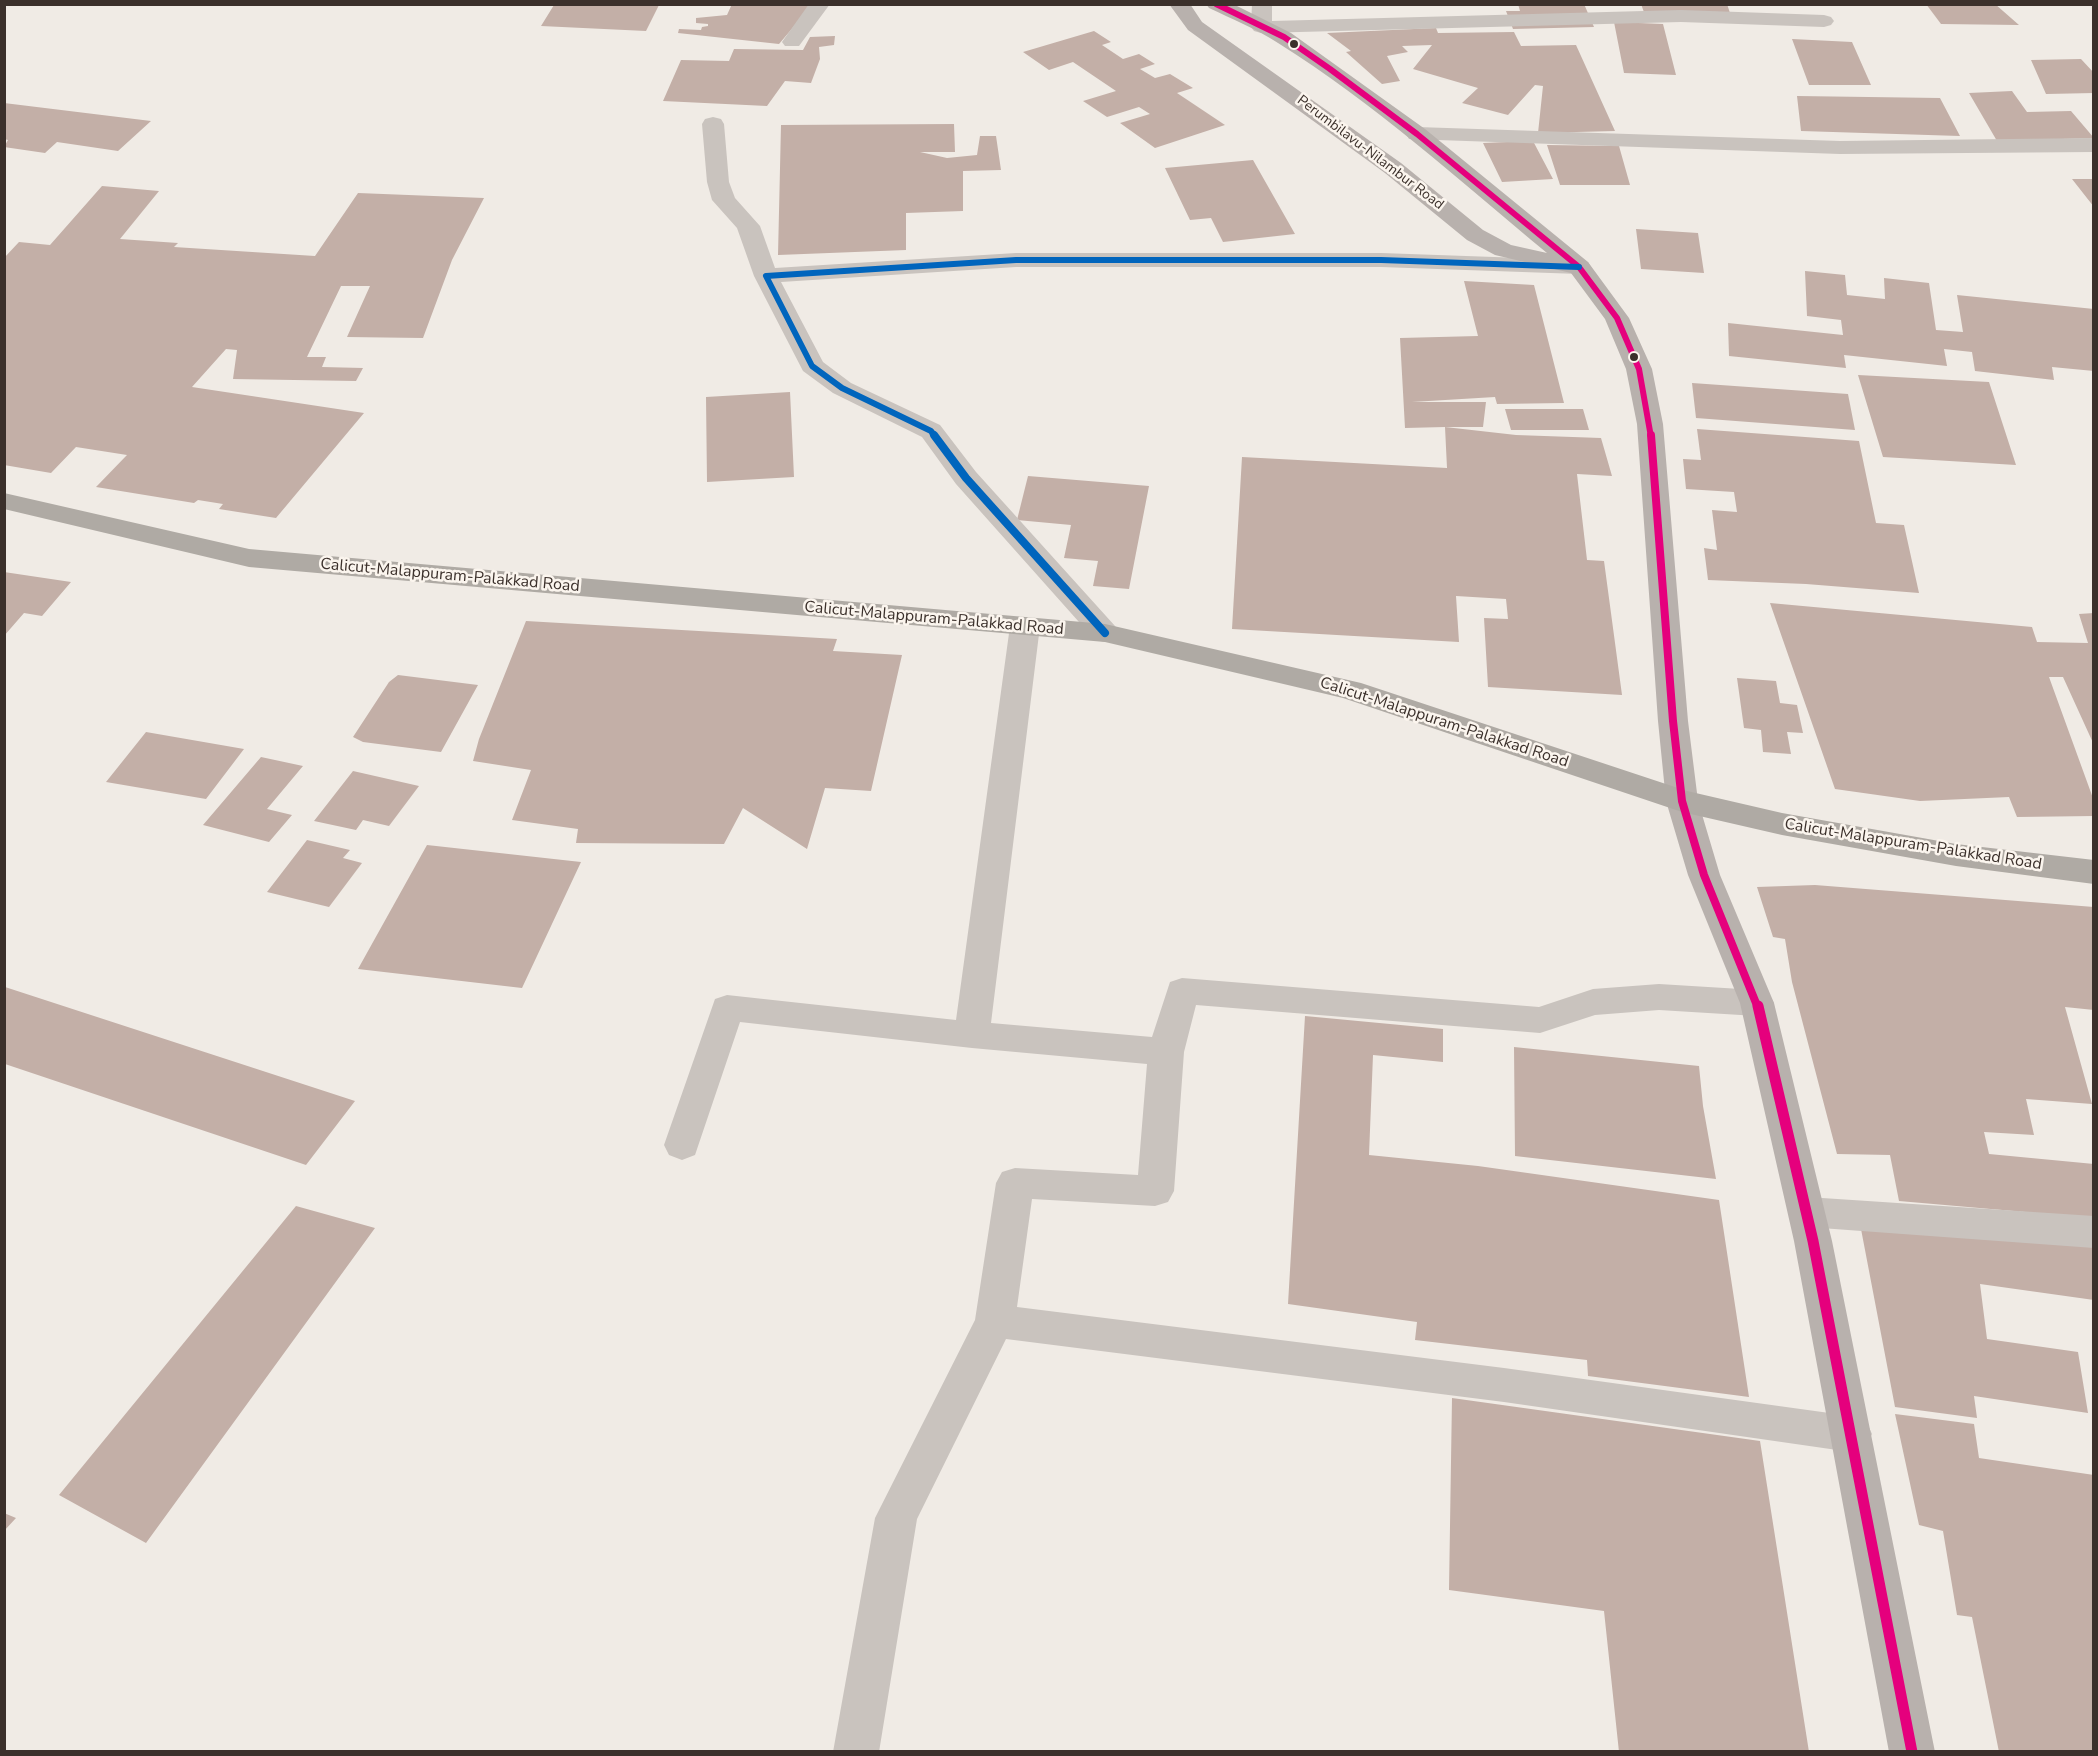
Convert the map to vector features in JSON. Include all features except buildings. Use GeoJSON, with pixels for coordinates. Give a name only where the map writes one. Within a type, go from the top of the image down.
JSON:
{"type":"FeatureCollection","features":[{"type":"Feature","properties":{"kind":"highway","name":"Calicut-Malappuram-Palakkad Road"},"geometry":{"type":"LineString","coordinates":[[4,501],[249,558],[1105,633],[1350,690],[1682,801],[1782,824],[1956,855],[2094,872]]}},
{"type":"Feature","properties":{"kind":"main road","name":"Perumbilavu-Nilambur Road"},"geometry":{"type":"LineString","coordinates":[[1179,4],[1195,26],[1374,153],[1475,235],[1503,250],[1579,267]]}},
{"type":"Feature","properties":{"kind":"main road"},"geometry":{"type":"LineString","coordinates":[[1216,4],[1262,16],[1295,44],[1417,134],[1579,267],[1617,318],[1639,369],[1650,424],[1672,721],[1682,801],[1704,875],[1757,1003],[1807,1212],[1912,1752]]}},
{"type":"Feature","properties":{"kind":"street"},"geometry":{"type":"LineString","coordinates":[[792,42],[819,4]]}},
{"type":"Feature","properties":{"kind":"street"},"geometry":{"type":"LineString","coordinates":[[1262,16],[1681,16],[1824,21]]}},
{"type":"Feature","properties":{"kind":"street"},"geometry":{"type":"LineString","coordinates":[[713,124],[718,182],[724,200],[748,226],[766,276],[812,366],[842,388],[931,431],[987,502],[1105,633]]}},
{"type":"Feature","properties":{"kind":"street"},"geometry":{"type":"LineString","coordinates":[[1417,134],[1728,144],[1974,148],[2094,146]]}},
{"type":"Feature","properties":{"kind":"street"},"geometry":{"type":"LineString","coordinates":[[766,276],[1016,261],[1381,260],[1579,267]]}},
{"type":"Feature","properties":{"kind":"street"},"geometry":{"type":"LineString","coordinates":[[972,1035],[1025,626]]}},
{"type":"Feature","properties":{"kind":"street"},"geometry":{"type":"LineString","coordinates":[[856,1752],[896,1518],[995,1321],[1015,1183],[1155,1191],[1166,1052],[1182,991],[1540,1020],[1593,1002],[1604,1001],[1659,997],[1757,1003]]}},
{"type":"Feature","properties":{"kind":"street"},"geometry":{"type":"LineString","coordinates":[[682,1145],[727,1008],[972,1035],[1166,1052]]}},
{"type":"Feature","properties":{"kind":"street"},"geometry":{"type":"LineString","coordinates":[[1807,1212],[2094,1232]]}},
{"type":"Feature","properties":{"kind":"street"},"geometry":{"type":"LineString","coordinates":[[995,1321],[1504,1385],[1851,1434]]}},
{"type":"Feature","properties":{"kind":"transit line"},"geometry":{"type":"LineString","coordinates":[[1216,4],[1284,37],[1330,69],[1417,134],[1579,267],[1617,318],[1639,369],[1650,424],[1673,721],[1682,801],[1704,875],[1757,1003],[1813,1241],[1912,1752]]}},
{"type":"Feature","properties":{"kind":"transit line"},"geometry":{"type":"LineString","coordinates":[[1105,633],[966,478],[931,431],[842,388],[812,366],[766,276],[1016,260],[1381,260],[1579,267]]}}]}
